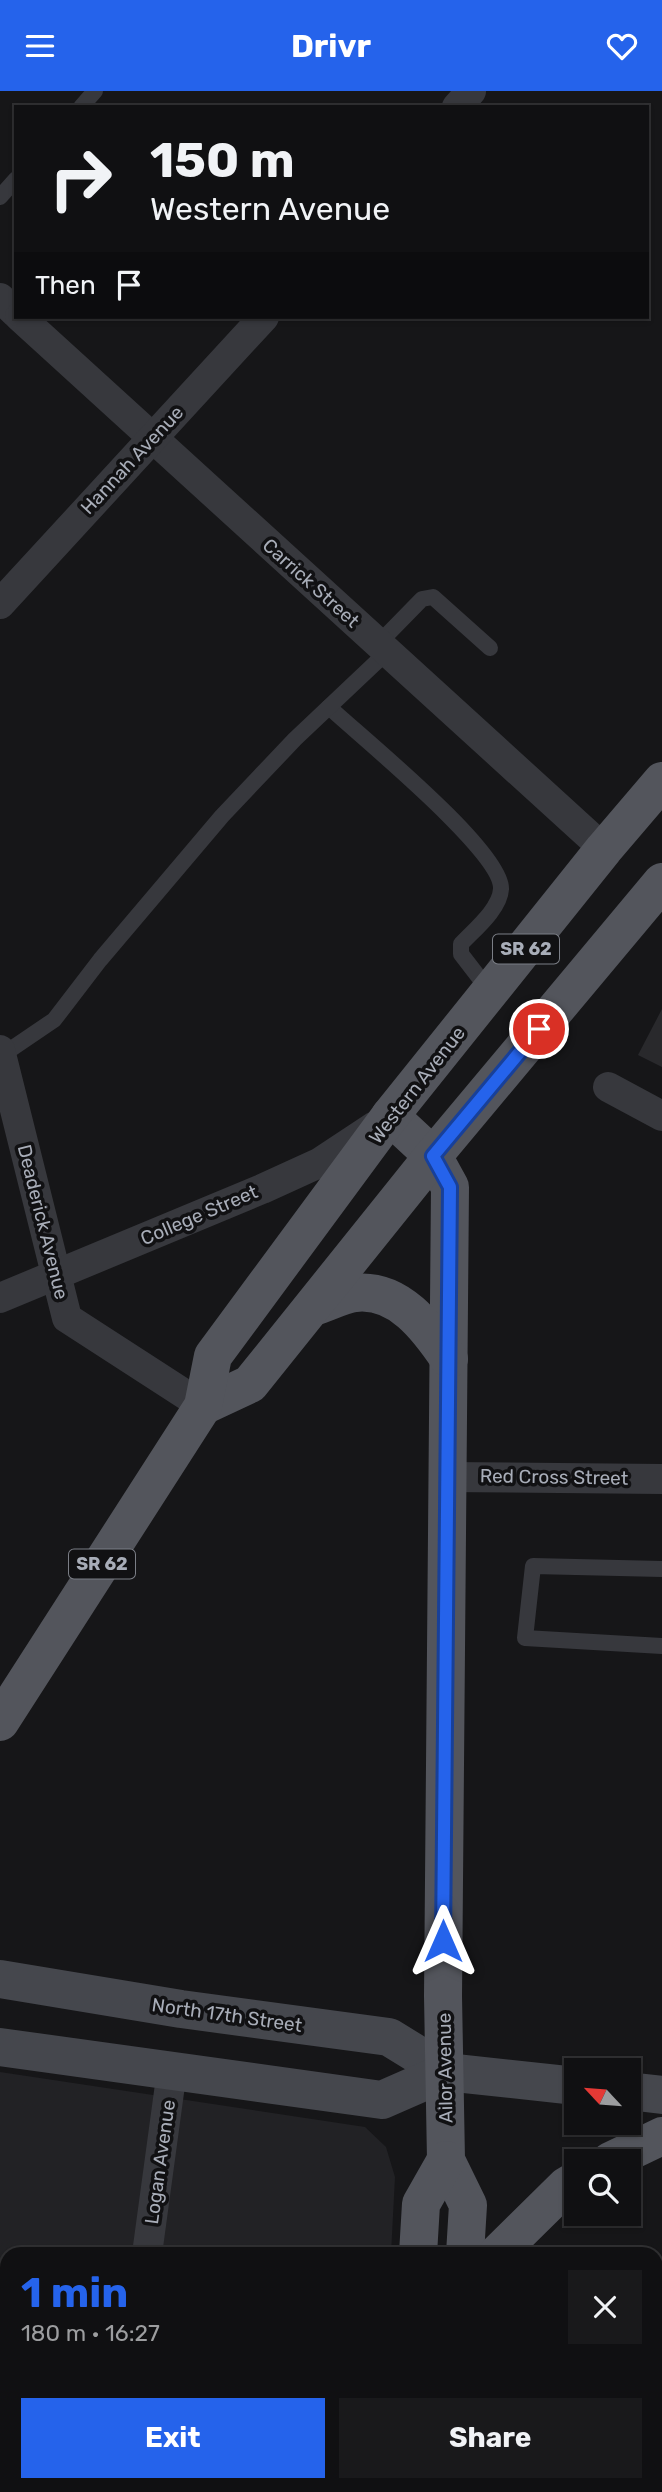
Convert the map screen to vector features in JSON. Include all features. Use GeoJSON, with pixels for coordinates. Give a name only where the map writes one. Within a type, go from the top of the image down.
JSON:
{"type":"FeatureCollection","features":[{"type":"Feature","properties":{"kind":"main road","name":"Western Avenue"},"geometry":{"type":"LineString","coordinates":[[0,1722],[203,1406],[213,1356],[390,1117],[604,849],[662,781]]}},
{"type":"Feature","properties":{"kind":"main road","name":"SR 62"},"geometry":{"type":"LineString","coordinates":[[203,1406],[250,1384],[433,1156],[662,882]]}},
{"type":"Feature","properties":{"kind":"main road","name":"Ailor Avenue"},"geometry":{"type":"LineString","coordinates":[[390,1117],[433,1156],[450,1187],[443,1982],[446,2160],[468,2205],[465,2247]]}},
{"type":"Feature","properties":{"kind":"main road"},"geometry":{"type":"LineString","coordinates":[[313,1307],[356,1293],[383,1298],[416,1314],[449,1359]]}},
{"type":"Feature","properties":{"kind":"main road","name":"North 17th Street"},"geometry":{"type":"LineString","coordinates":[[0,1979],[181,2009],[389,2037],[446,2072],[564,2085]]}},
{"type":"Feature","properties":{"kind":"main road","name":"North 17th Street"},"geometry":{"type":"LineString","coordinates":[[0,2047],[382,2100],[446,2072]]}},
{"type":"Feature","properties":{"kind":"main road"},"geometry":{"type":"LineString","coordinates":[[641,2093],[662,2095]]}},
{"type":"Feature","properties":{"kind":"main road"},"geometry":{"type":"LineString","coordinates":[[635,2149],[662,2136]]}},
{"type":"Feature","properties":{"kind":"main road","name":"Ailor Avenue"},"geometry":{"type":"LineString","coordinates":[[418,2247],[421,2204],[446,2160]]}},
{"type":"Feature","properties":{"kind":"main road"},"geometry":{"type":"LineString","coordinates":[[504,2247],[564,2188]]}},
{"type":"Feature","properties":{"kind":"street"},"geometry":{"type":"LineString","coordinates":[[459,105],[471,91]]}},
{"type":"Feature","properties":{"kind":"street"},"geometry":{"type":"LineString","coordinates":[[0,298],[14,311]]}},
{"type":"Feature","properties":{"kind":"street","name":"Carrick Street"},"geometry":{"type":"LineString","coordinates":[[22,319],[604,849]]}},
{"type":"Feature","properties":{"kind":"street","name":"Hannah Avenue"},"geometry":{"type":"LineString","coordinates":[[0,604],[262,319]]}},
{"type":"Feature","properties":{"kind":"street","name":"Deaderick Avenue"},"geometry":{"type":"LineString","coordinates":[[1,1053],[67,1318],[203,1406]]}},
{"type":"Feature","properties":{"kind":"street"},"geometry":{"type":"LineString","coordinates":[[608,1087],[662,1116]]}},
{"type":"Feature","properties":{"kind":"street","name":"College Street"},"geometry":{"type":"LineString","coordinates":[[0,1298],[319,1163],[390,1117]]}},
{"type":"Feature","properties":{"kind":"street","name":"Red Cross Street"},"geometry":{"type":"LineString","coordinates":[[446,1477],[662,1479]]}},
{"type":"Feature","properties":{"kind":"street","name":"Logan Avenue"},"geometry":{"type":"LineString","coordinates":[[148,2247],[172,2070]]}},
{"type":"Feature","properties":{"kind":"lane"},"geometry":{"type":"LineString","coordinates":[[83,105],[96,91]]}},
{"type":"Feature","properties":{"kind":"lane"},"geometry":{"type":"LineString","coordinates":[[0,197],[14,181]]}},
{"type":"Feature","properties":{"kind":"lane"},"geometry":{"type":"LineString","coordinates":[[1,1053],[54,1020],[100,960],[222,816],[329,707],[422,599],[433,597],[490,648]]}},
{"type":"Feature","properties":{"kind":"lane"},"geometry":{"type":"LineString","coordinates":[[329,707],[469,835],[489,859],[502,885],[500,899],[461,944],[461,954],[491,993]]}},
{"type":"Feature","properties":{"kind":"lane"},"geometry":{"type":"LineString","coordinates":[[662,1569],[533,1566],[525,1638],[662,1646]]}},
{"type":"Feature","properties":{"kind":"shaded area"},"geometry":{"type":"Polygon","coordinates":[[[0,2072],[365,2127],[386,2147],[395,2177],[391,2247],[0,2247],[0,2072]]]}},
{"type":"Feature","properties":{"kind":"building"},"geometry":{"type":"Polygon","coordinates":[[[662,1009],[662,1067],[638,1055],[662,1009]]]}},
{"type":"Feature","properties":{"kind":"route"},"geometry":{"type":"LineString","coordinates":[[443,1941],[450,1187],[433,1156],[539,1029]]}}]}
